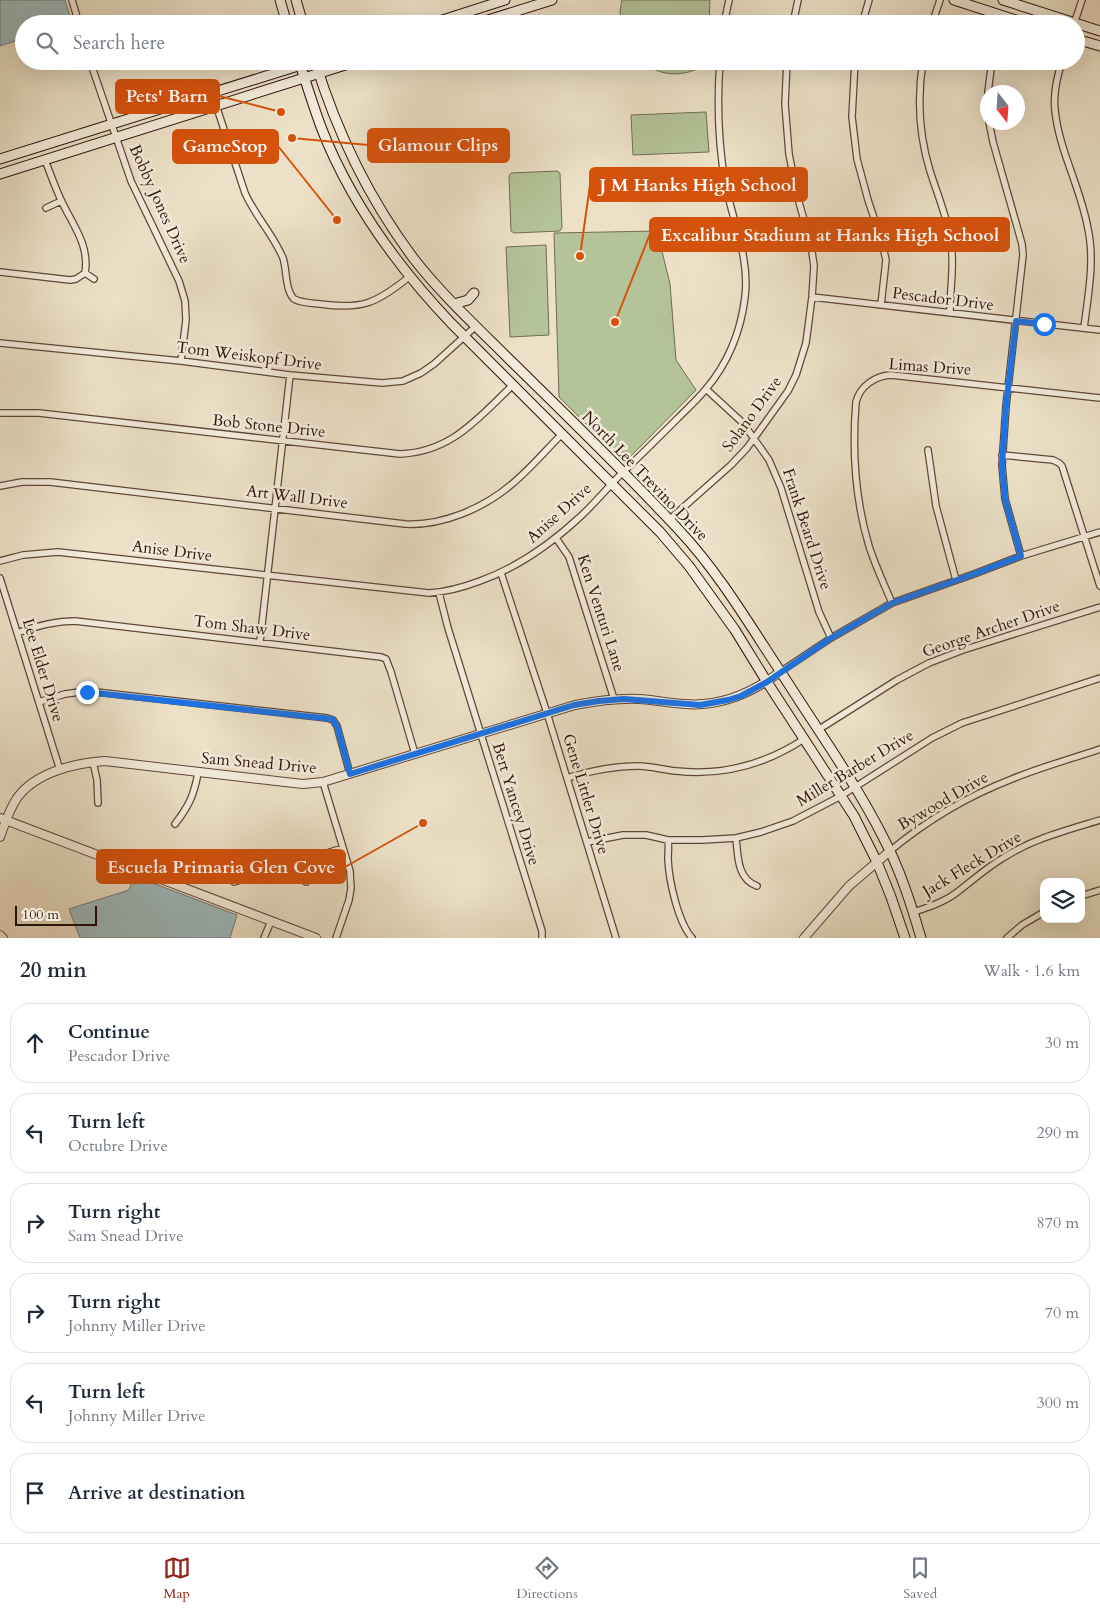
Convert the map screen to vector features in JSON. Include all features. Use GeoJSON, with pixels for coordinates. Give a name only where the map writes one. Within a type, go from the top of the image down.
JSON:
{"type":"FeatureCollection","features":[{"type":"Feature","properties":{"kind":"main road"},"geometry":{"type":"LineString","coordinates":[[280,0],[284,15]]}},
{"type":"Feature","properties":{"kind":"main road"},"geometry":{"type":"LineString","coordinates":[[296,0],[301,15]]}},
{"type":"Feature","properties":{"kind":"main road"},"geometry":{"type":"LineString","coordinates":[[466,15],[505,0]]}},
{"type":"Feature","properties":{"kind":"main road"},"geometry":{"type":"LineString","coordinates":[[504,15],[552,0]]}},
{"type":"Feature","properties":{"kind":"main road"},"geometry":{"type":"LineString","coordinates":[[954,0],[992,15]]}},
{"type":"Feature","properties":{"kind":"main road"},"geometry":{"type":"LineString","coordinates":[[1008,1],[1050,15]]}},
{"type":"Feature","properties":{"kind":"main road"},"geometry":{"type":"LineString","coordinates":[[1085,26],[1100,31]]}},
{"type":"Feature","properties":{"kind":"main road"},"geometry":{"type":"LineString","coordinates":[[1085,42],[1100,46]]}},
{"type":"Feature","properties":{"kind":"main road"},"geometry":{"type":"LineString","coordinates":[[0,159],[279,70]]}},
{"type":"Feature","properties":{"kind":"main road","name":"North Lee Trevino Drive"},"geometry":{"type":"LineString","coordinates":[[302,70],[321,126],[359,206],[408,276],[464,336],[660,532],[733,627],[842,796],[861,829],[877,862],[905,938]]}},
{"type":"Feature","properties":{"kind":"main road","name":"North Lee Trevino Drive"},"geometry":{"type":"LineString","coordinates":[[317,70],[342,136],[364,181],[392,228],[427,275],[669,520],[706,562],[745,618],[855,787],[883,837],[914,912],[921,938]]}},
{"type":"Feature","properties":{"kind":"main road"},"geometry":{"type":"LineString","coordinates":[[0,174],[331,70]]}},
{"type":"Feature","properties":{"kind":"main road"},"geometry":{"type":"LineString","coordinates":[[380,238],[392,228]]}},
{"type":"Feature","properties":{"kind":"main road"},"geometry":{"type":"LineString","coordinates":[[454,304],[468,300],[474,293]]}},
{"type":"Feature","properties":{"kind":"main road"},"geometry":{"type":"LineString","coordinates":[[693,573],[706,562]]}},
{"type":"Feature","properties":{"kind":"street"},"geometry":{"type":"LineString","coordinates":[[72,0],[76,15]]}},
{"type":"Feature","properties":{"kind":"street"},"geometry":{"type":"LineString","coordinates":[[726,15],[729,0]]}},
{"type":"Feature","properties":{"kind":"street"},"geometry":{"type":"LineString","coordinates":[[795,15],[798,0]]}},
{"type":"Feature","properties":{"kind":"street"},"geometry":{"type":"LineString","coordinates":[[865,15],[869,0]]}},
{"type":"Feature","properties":{"kind":"street"},"geometry":{"type":"LineString","coordinates":[[935,15],[940,0]]}},
{"type":"Feature","properties":{"kind":"street"},"geometry":{"type":"LineString","coordinates":[[1077,15],[1082,0]]}},
{"type":"Feature","properties":{"kind":"street","name":"Bobby Jones Drive"},"geometry":{"type":"LineString","coordinates":[[93,70],[135,190],[172,264],[182,290],[186,320],[181,362]]}},
{"type":"Feature","properties":{"kind":"street","name":"Anise Drive"},"geometry":{"type":"LineString","coordinates":[[0,562],[23,555],[58,552],[410,592],[440,593],[501,573],[523,561],[556,538],[582,515],[706,389],[724,363],[736,337],[746,295],[745,269],[743,253],[725,182],[720,148],[718,102],[720,70]]}},
{"type":"Feature","properties":{"kind":"street","name":"Solano Drive"},"geometry":{"type":"LineString","coordinates":[[669,520],[731,465],[754,438],[788,391],[796,375],[806,344],[812,298],[813,256],[797,195],[789,154],[785,104],[787,70]]}},
{"type":"Feature","properties":{"kind":"street"},"geometry":{"type":"LineString","coordinates":[[855,70],[852,117],[857,158],[886,260],[881,305]]}},
{"type":"Feature","properties":{"kind":"street"},"geometry":{"type":"LineString","coordinates":[[922,70],[919,110],[924,149],[946,220],[952,252],[953,277],[950,313]]}},
{"type":"Feature","properties":{"kind":"street"},"geometry":{"type":"LineString","coordinates":[[989,85],[991,70]]}},
{"type":"Feature","properties":{"kind":"street"},"geometry":{"type":"LineString","coordinates":[[1060,70],[1055,110],[1061,138],[1084,210],[1091,247],[1084,328]]}},
{"type":"Feature","properties":{"kind":"street"},"geometry":{"type":"LineString","coordinates":[[212,93],[245,194],[282,257],[289,292],[296,301],[339,307],[364,304],[380,299],[408,276]]}},
{"type":"Feature","properties":{"kind":"street"},"geometry":{"type":"LineString","coordinates":[[991,130],[1022,244],[1023,255],[1002,456],[1005,499],[1021,556]]}},
{"type":"Feature","properties":{"kind":"street"},"geometry":{"type":"LineString","coordinates":[[0,272],[70,280],[76,279],[84,273],[86,266],[84,247],[61,201],[45,160]]}},
{"type":"Feature","properties":{"kind":"street"},"geometry":{"type":"LineString","coordinates":[[46,208],[61,201]]}},
{"type":"Feature","properties":{"kind":"street"},"geometry":{"type":"LineString","coordinates":[[84,273],[94,279]]}},
{"type":"Feature","properties":{"kind":"street","name":"Pescador Drive"},"geometry":{"type":"LineString","coordinates":[[812,298],[1100,330]]}},
{"type":"Feature","properties":{"kind":"street","name":"Tom Weiskopf Drive"},"geometry":{"type":"LineString","coordinates":[[0,343],[372,383],[403,381],[421,373],[434,364],[476,326]]}},
{"type":"Feature","properties":{"kind":"street"},"geometry":{"type":"LineString","coordinates":[[260,642],[290,375]]}},
{"type":"Feature","properties":{"kind":"street","name":"Limas Drive"},"geometry":{"type":"LineString","coordinates":[[892,603],[869,545],[858,500],[854,445],[856,402],[858,395],[866,385],[876,378],[887,375],[908,376],[1008,389],[1100,398]]}},
{"type":"Feature","properties":{"kind":"street","name":"Bob Stone Drive"},"geometry":{"type":"LineString","coordinates":[[0,413],[39,413],[400,454],[423,452],[446,443],[466,430],[513,385]]}},
{"type":"Feature","properties":{"kind":"street","name":"Frank Beard Drive"},"geometry":{"type":"LineString","coordinates":[[706,389],[743,423],[765,452],[775,472],[819,612],[831,638]]}},
{"type":"Feature","properties":{"kind":"street","name":"Art Wall Drive"},"geometry":{"type":"LineString","coordinates":[[0,486],[22,482],[50,482],[405,524],[427,524],[441,521],[480,505],[512,485],[562,434]]}},
{"type":"Feature","properties":{"kind":"street"},"geometry":{"type":"LineString","coordinates":[[928,450],[936,506],[956,580]]}},
{"type":"Feature","properties":{"kind":"street"},"geometry":{"type":"LineString","coordinates":[[1002,456],[1044,459],[1059,463],[1066,472],[1100,586]]}},
{"type":"Feature","properties":{"kind":"street","name":"Sam Snead Drive"},"geometry":{"type":"LineString","coordinates":[[0,837],[3,819],[25,788],[34,781],[60,770],[93,762],[118,762],[303,784],[323,782],[574,705],[614,699],[645,699],[692,704],[716,703],[741,696],[767,682],[831,638],[892,603],[1021,556],[1100,532]]}},
{"type":"Feature","properties":{"kind":"street","name":"Ken Venturi Lane"},"geometry":{"type":"LineString","coordinates":[[556,538],[569,557],[614,699]]}},
{"type":"Feature","properties":{"kind":"street","name":"Gene Littler Drive"},"geometry":{"type":"LineString","coordinates":[[501,573],[547,714],[616,938]]}},
{"type":"Feature","properties":{"kind":"street","name":"Lee Elder Drive"},"geometry":{"type":"LineString","coordinates":[[0,578],[60,770]]}},
{"type":"Feature","properties":{"kind":"street","name":"Bert Yancey Drive"},"geometry":{"type":"LineString","coordinates":[[440,593],[444,613],[480,735],[542,931],[542,938]]}},
{"type":"Feature","properties":{"kind":"street","name":"George Archer Drive"},"geometry":{"type":"LineString","coordinates":[[818,730],[897,680],[929,663],[963,650],[1100,607]]}},
{"type":"Feature","properties":{"kind":"street","name":"Tom Shaw Drive"},"geometry":{"type":"LineString","coordinates":[[17,633],[59,622],[75,622],[381,657],[386,659],[415,754]]}},
{"type":"Feature","properties":{"kind":"street","name":"Miller Barber Drive"},"geometry":{"type":"LineString","coordinates":[[587,842],[623,835],[646,835],[668,840],[736,838],[761,832],[794,821],[842,796],[932,738],[962,723],[1100,678]]}},
{"type":"Feature","properties":{"kind":"street"},"geometry":{"type":"LineString","coordinates":[[39,702],[66,694],[87,692],[327,718],[334,720],[337,726],[350,774]]}},
{"type":"Feature","properties":{"kind":"street"},"geometry":{"type":"LineString","coordinates":[[567,778],[616,767],[640,766],[690,772],[734,768],[756,763],[791,747],[804,738]]}},
{"type":"Feature","properties":{"kind":"street","name":"Bywood Drive"},"geometry":{"type":"LineString","coordinates":[[804,938],[849,886],[922,826],[951,808],[983,792],[1039,769],[1100,749]]}},
{"type":"Feature","properties":{"kind":"street"},"geometry":{"type":"LineString","coordinates":[[93,762],[97,780],[98,803]]}},
{"type":"Feature","properties":{"kind":"street"},"geometry":{"type":"LineString","coordinates":[[175,824],[192,798],[198,773]]}},
{"type":"Feature","properties":{"kind":"street"},"geometry":{"type":"LineString","coordinates":[[323,782],[350,871],[351,888],[349,900],[336,938]]}},
{"type":"Feature","properties":{"kind":"street"},"geometry":{"type":"LineString","coordinates":[[3,819],[316,938]]}},
{"type":"Feature","properties":{"kind":"street","name":"Jack Fleck Drive"},"geometry":{"type":"LineString","coordinates":[[914,912],[932,906],[955,894],[982,872],[1009,854],[1042,839],[1100,820]]}},
{"type":"Feature","properties":{"kind":"street"},"geometry":{"type":"LineString","coordinates":[[736,838],[743,877],[748,883],[757,886]]}},
{"type":"Feature","properties":{"kind":"street"},"geometry":{"type":"LineString","coordinates":[[668,840],[668,867],[676,900],[683,922],[692,938]]}},
{"type":"Feature","properties":{"kind":"street"},"geometry":{"type":"LineString","coordinates":[[234,882],[343,848]]}},
{"type":"Feature","properties":{"kind":"street"},"geometry":{"type":"LineString","coordinates":[[300,862],[306,882]]}},
{"type":"Feature","properties":{"kind":"street"},"geometry":{"type":"LineString","coordinates":[[1085,895],[1100,890]]}},
{"type":"Feature","properties":{"kind":"street"},"geometry":{"type":"LineString","coordinates":[[1008,938],[1022,925],[1040,914]]}},
{"type":"Feature","properties":{"kind":"street"},"geometry":{"type":"LineString","coordinates":[[264,938],[271,921]]}},
{"type":"Feature","properties":{"kind":"street"},"geometry":{"type":"LineString","coordinates":[[0,935],[3,938]]}},
{"type":"Feature","properties":{"kind":"green space"},"geometry":{"type":"Polygon","coordinates":[[[622,0],[710,0],[709,15],[620,15],[622,0]]]}},
{"type":"Feature","properties":{"kind":"green space"},"geometry":{"type":"Polygon","coordinates":[[[657,70],[695,70],[673,74],[657,70]]]}},
{"type":"Feature","properties":{"kind":"green space"},"geometry":{"type":"Polygon","coordinates":[[[706,112],[709,152],[633,155],[631,115],[706,112]]]}},
{"type":"Feature","properties":{"kind":"green space"},"geometry":{"type":"Polygon","coordinates":[[[557,171],[560,173],[562,228],[560,231],[514,233],[511,231],[509,176],[511,173],[557,171]]]}},
{"type":"Feature","properties":{"kind":"green space"},"geometry":{"type":"Polygon","coordinates":[[[657,231],[670,284],[676,360],[696,390],[627,460],[623,460],[559,397],[554,233],[657,231]]]}},
{"type":"Feature","properties":{"kind":"green space"},"geometry":{"type":"Polygon","coordinates":[[[546,245],[549,335],[510,337],[506,247],[546,245]]]}},
{"type":"Feature","properties":{"kind":"water"},"geometry":{"type":"Polygon","coordinates":[[[0,0],[65,0],[70,15],[15,15],[15,41],[0,46],[0,0]]]}},
{"type":"Feature","properties":{"kind":"water"},"geometry":{"type":"Polygon","coordinates":[[[134,876],[237,915],[230,938],[80,938],[69,909],[129,890],[134,876]]]}},
{"type":"Feature","properties":{"kind":"place","name":"Pets' Barn"},"geometry":{"type":"Point","coordinates":[281,112]}},
{"type":"Feature","properties":{"kind":"place","name":"Glamour Clips"},"geometry":{"type":"Point","coordinates":[292,138]}},
{"type":"Feature","properties":{"kind":"place","name":"GameStop"},"geometry":{"type":"Point","coordinates":[337,220]}},
{"type":"Feature","properties":{"kind":"place","name":"J M Hanks High School"},"geometry":{"type":"Point","coordinates":[580,256]}},
{"type":"Feature","properties":{"kind":"place","name":"Excalibur Stadium at Hanks High School"},"geometry":{"type":"Point","coordinates":[615,322]}},
{"type":"Feature","properties":{"kind":"place","name":"Escuela Primaria Glen Cove"},"geometry":{"type":"Point","coordinates":[423,823]}},
{"type":"Feature","properties":{"kind":"route"},"geometry":{"type":"LineString","coordinates":[[87,692],[332,719],[337,726],[350,774],[574,705],[624,699],[700,705],[741,696],[767,682],[831,638],[892,603],[1021,556],[1012,529],[1003,482],[1002,465],[1006,406],[1016,321],[1044,324]]}}]}
